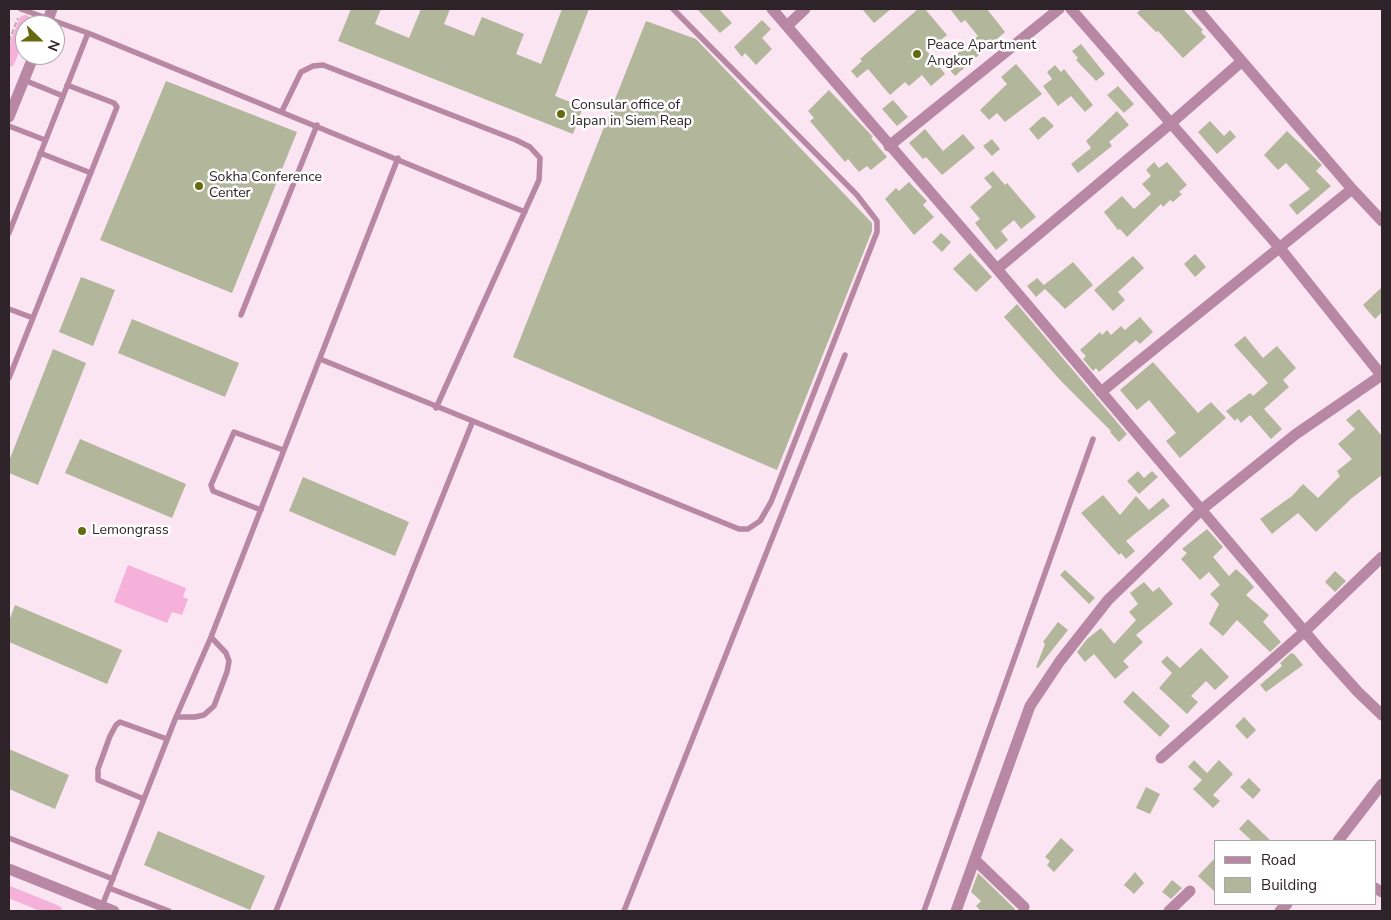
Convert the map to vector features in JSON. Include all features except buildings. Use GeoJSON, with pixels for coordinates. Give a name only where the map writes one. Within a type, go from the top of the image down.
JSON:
{"type":"FeatureCollection","features":[{"type":"Feature","properties":{"kind":"street"},"geometry":{"type":"LineString","coordinates":[[772,9],[997,269],[1306,632],[1358,692],[1382,715]]}},
{"type":"Feature","properties":{"kind":"street"},"geometry":{"type":"LineString","coordinates":[[787,26],[805,9]]}},
{"type":"Feature","properties":{"kind":"street"},"geometry":{"type":"LineString","coordinates":[[889,146],[1059,9]]}},
{"type":"Feature","properties":{"kind":"street"},"geometry":{"type":"LineString","coordinates":[[956,911],[1023,725],[1042,686],[1108,600],[1201,510],[1296,434],[1382,375],[1279,248],[1071,9]]}},
{"type":"Feature","properties":{"kind":"street"},"geometry":{"type":"LineString","coordinates":[[1197,9],[1241,62],[1382,221]]}},
{"type":"Feature","properties":{"kind":"street"},"geometry":{"type":"LineString","coordinates":[[997,269],[1241,62]]}},
{"type":"Feature","properties":{"kind":"street"},"geometry":{"type":"LineString","coordinates":[[9,117],[30,65]]}},
{"type":"Feature","properties":{"kind":"street"},"geometry":{"type":"LineString","coordinates":[[1100,392],[1352,189]]}},
{"type":"Feature","properties":{"kind":"street"},"geometry":{"type":"LineString","coordinates":[[1161,758],[1306,632],[1382,558]]}},
{"type":"Feature","properties":{"kind":"street"},"geometry":{"type":"LineString","coordinates":[[1339,840],[1382,784]]}},
{"type":"Feature","properties":{"kind":"street"},"geometry":{"type":"LineString","coordinates":[[974,860],[1024,907]]}},
{"type":"Feature","properties":{"kind":"street"},"geometry":{"type":"LineString","coordinates":[[9,870],[114,911]]}},
{"type":"Feature","properties":{"kind":"street"},"geometry":{"type":"LineString","coordinates":[[1169,911],[1190,891]]}},
{"type":"Feature","properties":{"kind":"lane"},"geometry":{"type":"LineString","coordinates":[[21,9],[42,15]]}},
{"type":"Feature","properties":{"kind":"lane"},"geometry":{"type":"LineString","coordinates":[[320,359],[472,423],[739,529],[755,526],[765,514],[876,232],[877,222],[857,195],[673,9]]}},
{"type":"Feature","properties":{"kind":"lane"},"geometry":{"type":"LineString","coordinates":[[65,24],[398,158],[525,212]]}},
{"type":"Feature","properties":{"kind":"lane"},"geometry":{"type":"LineString","coordinates":[[9,232],[88,33]]}},
{"type":"Feature","properties":{"kind":"lane"},"geometry":{"type":"LineString","coordinates":[[282,111],[301,72],[313,66],[323,65],[516,140],[530,147],[540,158],[540,180],[436,408]]}},
{"type":"Feature","properties":{"kind":"lane"},"geometry":{"type":"LineString","coordinates":[[24,80],[63,96]]}},
{"type":"Feature","properties":{"kind":"lane"},"geometry":{"type":"LineString","coordinates":[[9,378],[91,173],[116,104],[67,85]]}},
{"type":"Feature","properties":{"kind":"lane"},"geometry":{"type":"LineString","coordinates":[[241,315],[316,125]]}},
{"type":"Feature","properties":{"kind":"lane"},"geometry":{"type":"LineString","coordinates":[[9,126],[45,140]]}},
{"type":"Feature","properties":{"kind":"lane"},"geometry":{"type":"LineString","coordinates":[[40,153],[91,173]]}},
{"type":"Feature","properties":{"kind":"lane"},"geometry":{"type":"LineString","coordinates":[[102,906],[167,739],[211,637],[398,158]]}},
{"type":"Feature","properties":{"kind":"lane"},"geometry":{"type":"LineString","coordinates":[[9,309],[33,318]]}},
{"type":"Feature","properties":{"kind":"lane"},"geometry":{"type":"LineString","coordinates":[[624,911],[845,355]]}},
{"type":"Feature","properties":{"kind":"lane"},"geometry":{"type":"LineString","coordinates":[[276,911],[472,423]]}},
{"type":"Feature","properties":{"kind":"lane"},"geometry":{"type":"LineString","coordinates":[[260,510],[212,491],[211,485],[234,432],[283,450]]}},
{"type":"Feature","properties":{"kind":"lane"},"geometry":{"type":"LineString","coordinates":[[924,911],[1093,439]]}},
{"type":"Feature","properties":{"kind":"lane"},"geometry":{"type":"LineString","coordinates":[[176,717],[204,715],[214,706],[227,672],[229,661],[226,653],[211,637]]}},
{"type":"Feature","properties":{"kind":"lane"},"geometry":{"type":"LineString","coordinates":[[144,800],[98,780],[98,769],[110,736],[116,725],[120,722],[167,739]]}},
{"type":"Feature","properties":{"kind":"lane"},"geometry":{"type":"LineString","coordinates":[[9,838],[113,879]]}},
{"type":"Feature","properties":{"kind":"lane"},"geometry":{"type":"LineString","coordinates":[[109,888],[169,911]]}},
{"type":"Feature","properties":{"kind":"path"},"geometry":{"type":"LineString","coordinates":[[9,41],[21,9]]}},
{"type":"Feature","properties":{"kind":"shaded area"},"geometry":{"type":"Polygon","coordinates":[[[128,565],[186,588],[183,597],[188,599],[182,615],[172,612],[167,623],[114,602],[128,565]]]}},
{"type":"Feature","properties":{"kind":"waterway"},"geometry":{"type":"LineString","coordinates":[[9,61],[15,46]]}},
{"type":"Feature","properties":{"kind":"waterway"},"geometry":{"type":"LineString","coordinates":[[9,892],[56,911]]}},
{"type":"Feature","properties":{"kind":"place","name":"Peace Apartment Angkor"},"geometry":{"type":"Point","coordinates":[917,54]}},
{"type":"Feature","properties":{"kind":"place","name":"Consular office of Japan in Siem Reap"},"geometry":{"type":"Point","coordinates":[561,114]}},
{"type":"Feature","properties":{"kind":"place","name":"Sokha Conference Center"},"geometry":{"type":"Point","coordinates":[199,186]}},
{"type":"Feature","properties":{"kind":"place","name":"Lemongrass"},"geometry":{"type":"Point","coordinates":[82,531]}}]}
